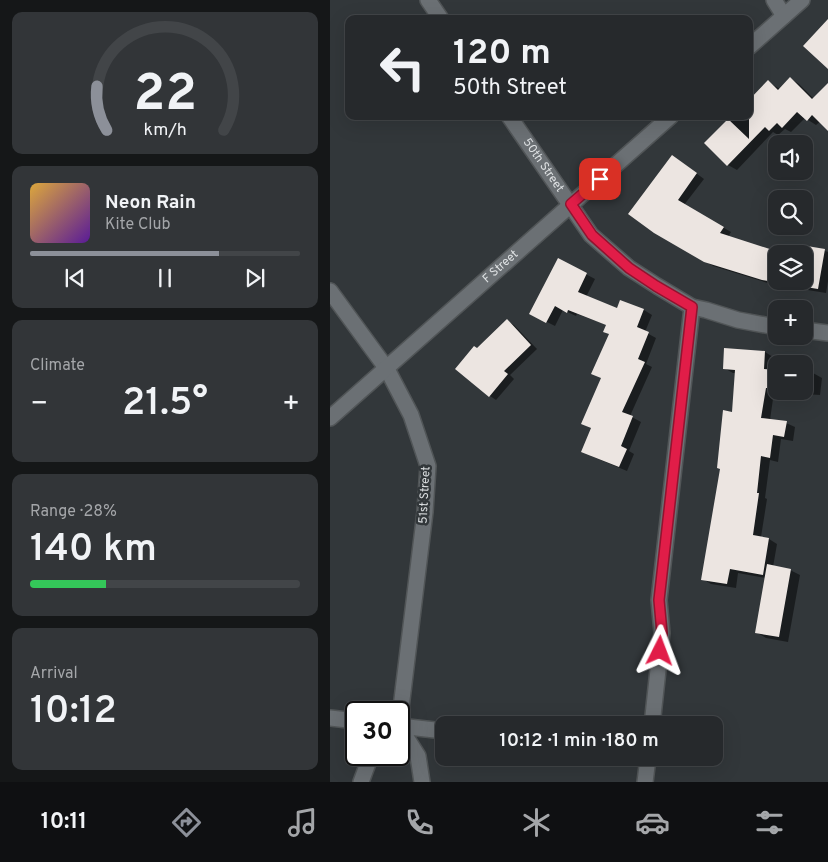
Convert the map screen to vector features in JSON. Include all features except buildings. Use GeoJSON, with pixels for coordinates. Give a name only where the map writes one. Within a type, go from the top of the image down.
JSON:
{"type":"FeatureCollection","features":[{"type":"Feature","properties":{"kind":"street"},"geometry":{"type":"LineString","coordinates":[[428,0],[438,15]]}},
{"type":"Feature","properties":{"kind":"street"},"geometry":{"type":"LineString","coordinates":[[774,0],[784,16]]}},
{"type":"Feature","properties":{"kind":"street"},"geometry":{"type":"LineString","coordinates":[[753,43],[802,0]]}},
{"type":"Feature","properties":{"kind":"street","name":"50th Street"},"geometry":{"type":"LineString","coordinates":[[512,120],[592,235],[629,268],[692,307],[738,320],[768,326]]}},
{"type":"Feature","properties":{"kind":"street","name":"F Street"},"geometry":{"type":"LineString","coordinates":[[330,418],[666,120]]}},
{"type":"Feature","properties":{"kind":"street","name":"51st Street"},"geometry":{"type":"LineString","coordinates":[[330,291],[387,369],[411,415],[428,466],[425,512],[402,701]]}},
{"type":"Feature","properties":{"kind":"street"},"geometry":{"type":"LineString","coordinates":[[653,716],[662,633],[659,600],[692,307]]}},
{"type":"Feature","properties":{"kind":"street"},"geometry":{"type":"LineString","coordinates":[[813,331],[828,333]]}},
{"type":"Feature","properties":{"kind":"street"},"geometry":{"type":"LineString","coordinates":[[330,718],[345,720]]}},
{"type":"Feature","properties":{"kind":"street"},"geometry":{"type":"LineString","coordinates":[[410,727],[435,730]]}},
{"type":"Feature","properties":{"kind":"street"},"geometry":{"type":"LineString","coordinates":[[410,743],[418,756],[422,782]]}},
{"type":"Feature","properties":{"kind":"street"},"geometry":{"type":"LineString","coordinates":[[361,782],[367,766]]}},
{"type":"Feature","properties":{"kind":"street"},"geometry":{"type":"LineString","coordinates":[[645,782],[647,766]]}},
{"type":"Feature","properties":{"kind":"route"},"geometry":{"type":"LineString","coordinates":[[600,179],[571,204],[592,235],[629,268],[692,307],[659,600],[662,633],[660,651]]}}]}
